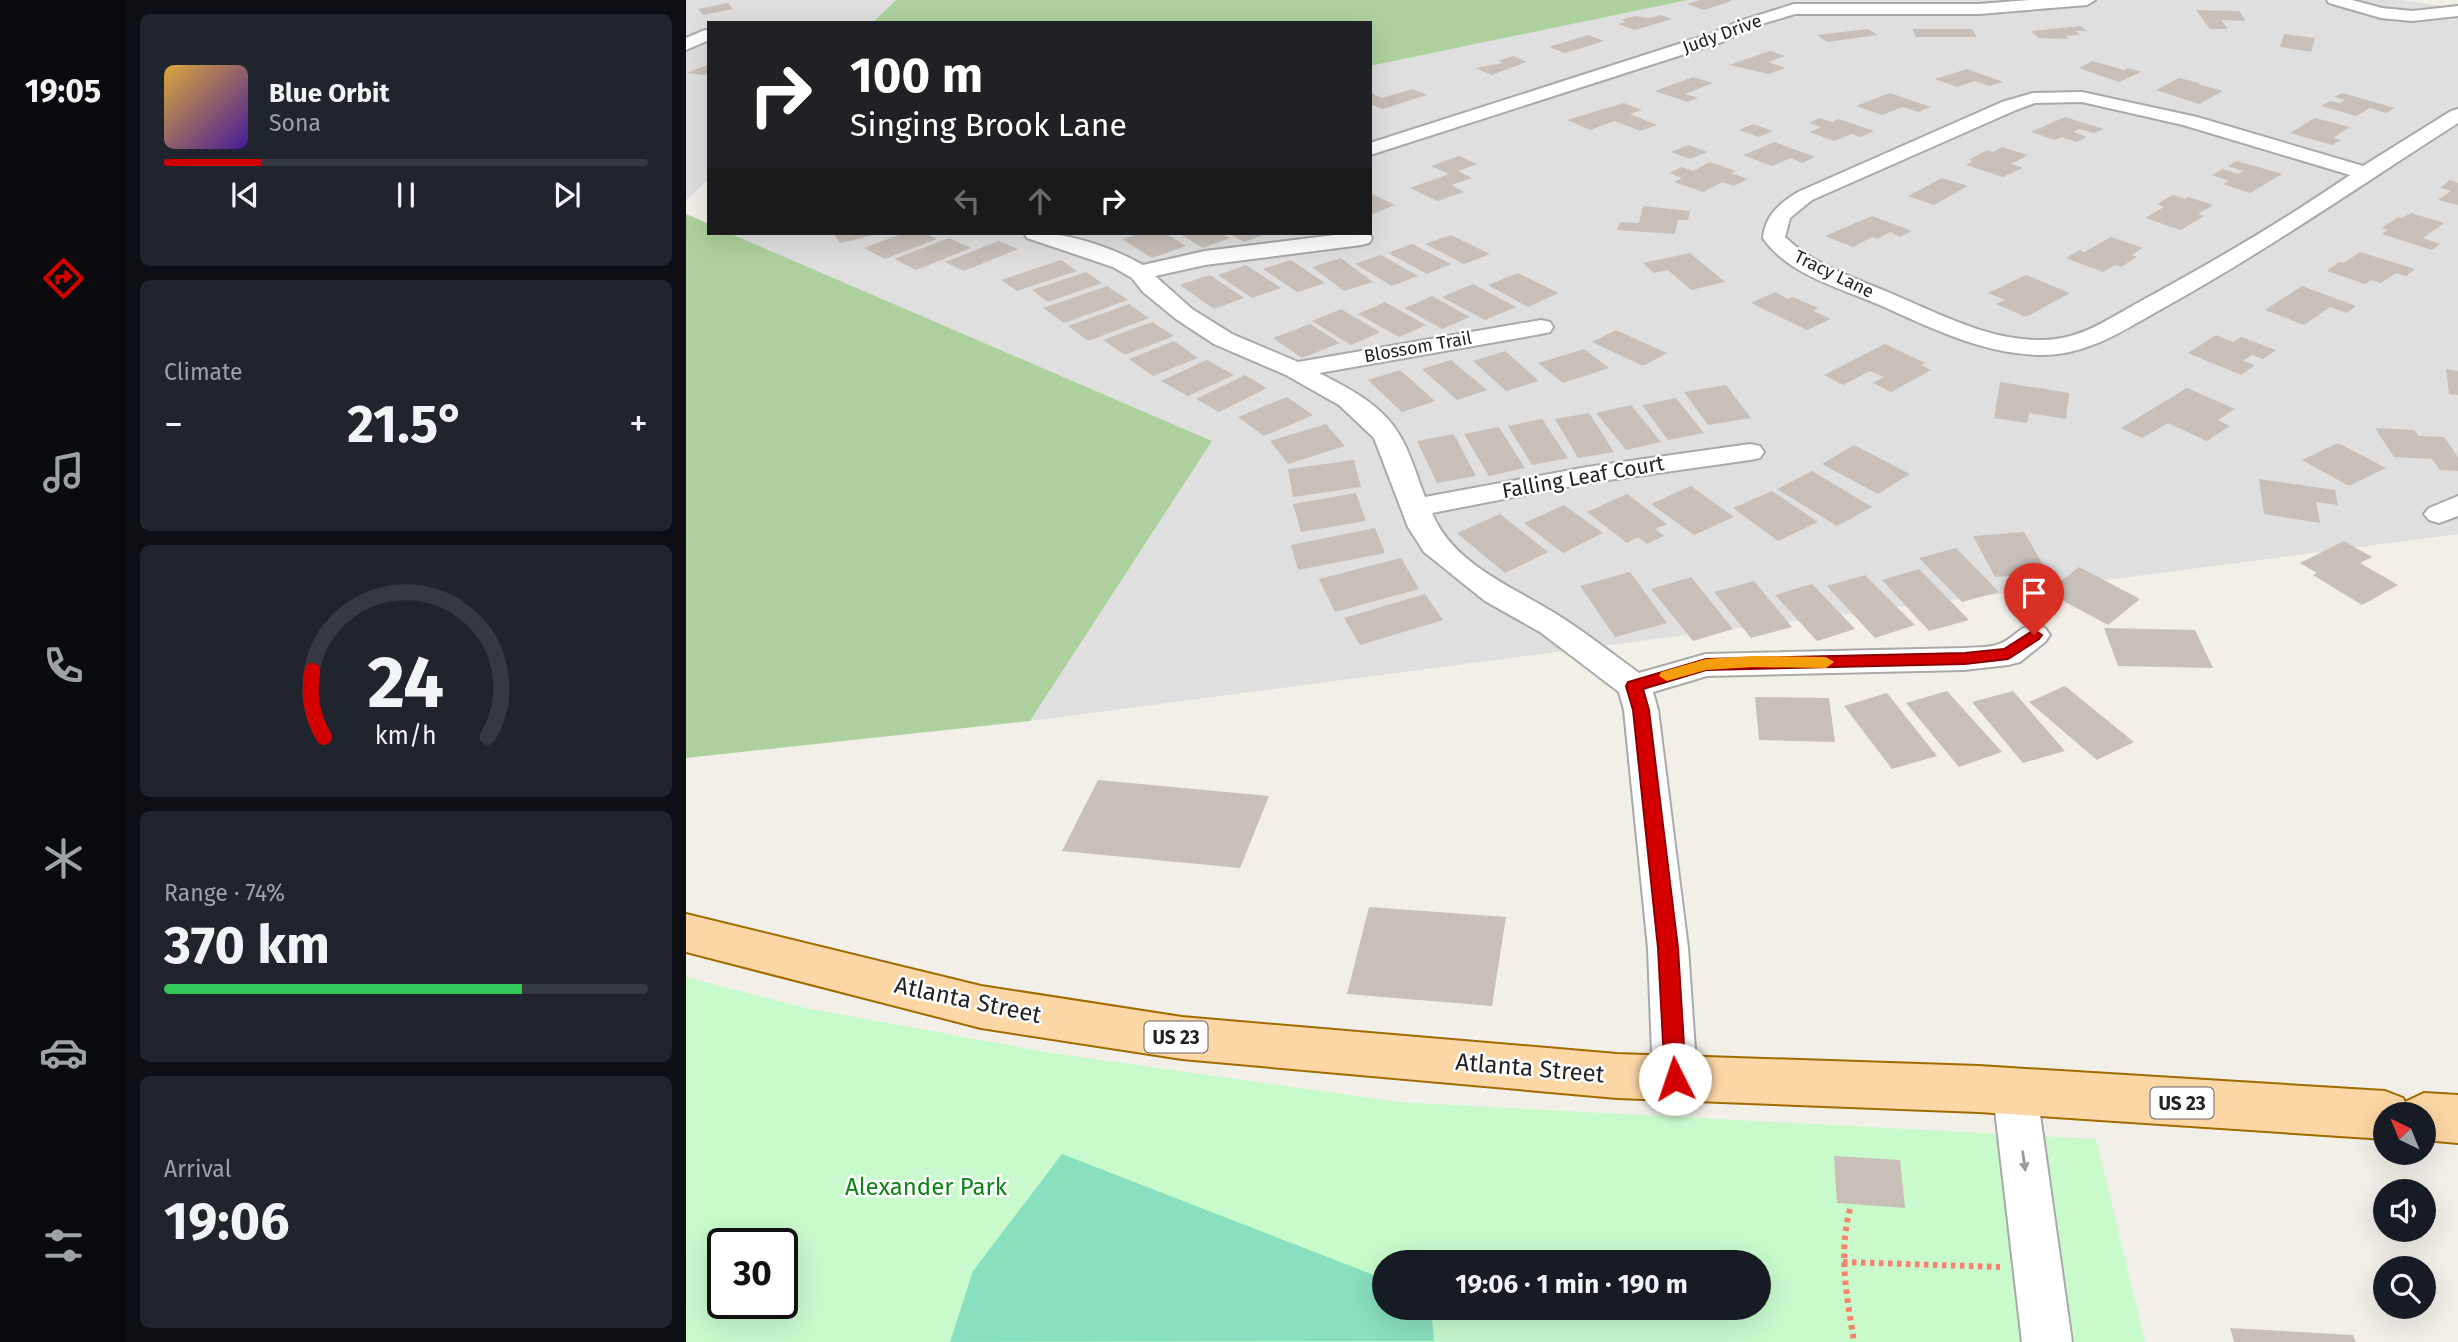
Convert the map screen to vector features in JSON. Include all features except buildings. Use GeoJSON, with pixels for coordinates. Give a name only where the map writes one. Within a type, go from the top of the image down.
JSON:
{"type":"FeatureCollection","features":[{"type":"Feature","properties":{"kind":"main road","name":"Atlanta Street"},"geometry":{"type":"LineString","coordinates":[[686,933],[981,1007],[1182,1038],[1617,1076],[1979,1089],[2373,1114]]}},
{"type":"Feature","properties":{"kind":"main road"},"geometry":{"type":"LineString","coordinates":[[2436,1118],[2458,1119]]}},
{"type":"Feature","properties":{"kind":"street","name":"Judy Drive"},"geometry":{"type":"LineString","coordinates":[[1372,148],[1704,42],[1746,24],[1794,9],[1979,9],[2087,0]]}},
{"type":"Feature","properties":{"kind":"street"},"geometry":{"type":"LineString","coordinates":[[2335,0],[2381,13],[2412,16],[2458,11]]}},
{"type":"Feature","properties":{"kind":"street"},"geometry":{"type":"LineString","coordinates":[[2412,16],[2445,31]]}},
{"type":"Feature","properties":{"kind":"street"},"geometry":{"type":"LineString","coordinates":[[686,45],[705,35]]}},
{"type":"Feature","properties":{"kind":"street","name":"Tracy Lane"},"geometry":{"type":"LineString","coordinates":[[2366,173],[2121,103],[2082,97],[2033,98],[2009,106],[1805,197],[1779,215],[1774,225],[1774,239],[1782,248],[1823,271],[1951,328],[1998,342],[2034,347],[2067,345],[2102,332],[2207,275],[2295,223],[2366,173],[2458,115]]}},
{"type":"Feature","properties":{"kind":"street"},"geometry":{"type":"LineString","coordinates":[[1042,235],[1097,252],[1140,273],[1151,287],[1184,314],[1223,339],[1259,357],[1295,370],[1348,399],[1367,414],[1387,436],[1423,527],[1435,545],[1496,594],[1551,625],[1634,686],[1643,724],[1668,948],[1675,1079]]}},
{"type":"Feature","properties":{"kind":"street"},"geometry":{"type":"LineString","coordinates":[[1140,273],[1205,258],[1361,238]]}},
{"type":"Feature","properties":{"kind":"street","name":"Blossom Trail"},"geometry":{"type":"LineString","coordinates":[[1295,370],[1366,355],[1541,327]]}},
{"type":"Feature","properties":{"kind":"street","name":"Falling Leaf Court"},"geometry":{"type":"LineString","coordinates":[[1416,507],[1587,475],[1750,452]]}},
{"type":"Feature","properties":{"kind":"street"},"geometry":{"type":"LineString","coordinates":[[1634,686],[1706,665],[1965,659],[2008,654],[2034,635]]}},
{"type":"Feature","properties":{"kind":"street"},"geometry":{"type":"LineString","coordinates":[[2015,1093],[2047,1342]]}},
{"type":"Feature","properties":{"kind":"path"},"geometry":{"type":"LineString","coordinates":[[1850,1209],[1845,1223],[1843,1262],[1854,1342]]}},
{"type":"Feature","properties":{"kind":"path"},"geometry":{"type":"LineString","coordinates":[[1843,1262],[2038,1268]]}},
{"type":"Feature","properties":{"kind":"shaded area"},"geometry":{"type":"Polygon","coordinates":[[[686,0],[896,0],[874,21],[707,21],[707,181],[686,200],[686,0]]]}},
{"type":"Feature","properties":{"kind":"shaded area"},"geometry":{"type":"Polygon","coordinates":[[[1688,0],[2402,0],[2458,8],[2458,534],[1030,721],[1212,441],[734,235],[1372,235],[1372,66],[1688,0]]]}},
{"type":"Feature","properties":{"kind":"green space"},"geometry":{"type":"Polygon","coordinates":[[[896,0],[1688,0],[1372,66],[1372,21],[874,21],[896,0]]]}},
{"type":"Feature","properties":{"kind":"green space"},"geometry":{"type":"Polygon","coordinates":[[[686,214],[707,223],[707,235],[734,235],[1212,441],[1030,721],[686,758],[686,214]]]}},
{"type":"Feature","properties":{"kind":"green space","name":"Alexander Park"},"geometry":{"type":"Polygon","coordinates":[[[686,977],[806,1008],[1052,1053],[1399,1102],[2096,1139],[2145,1342],[686,1342],[686,977]]]}},
{"type":"Feature","properties":{"kind":"green space"},"geometry":{"type":"Polygon","coordinates":[[[1062,1154],[1372,1274],[1372,1320],[1432,1320],[1434,1341],[950,1342],[973,1271],[1062,1154]]]}},
{"type":"Feature","properties":{"kind":"slow traffic"},"geometry":{"type":"LineString","coordinates":[[1667,676],[1706,665],[1826,662]]}},
{"type":"Feature","properties":{"kind":"route"},"geometry":{"type":"LineString","coordinates":[[1675,1079],[1668,948],[1641,710],[1634,686],[1706,665],[1965,659],[2008,654],[2034,635]]}}]}
